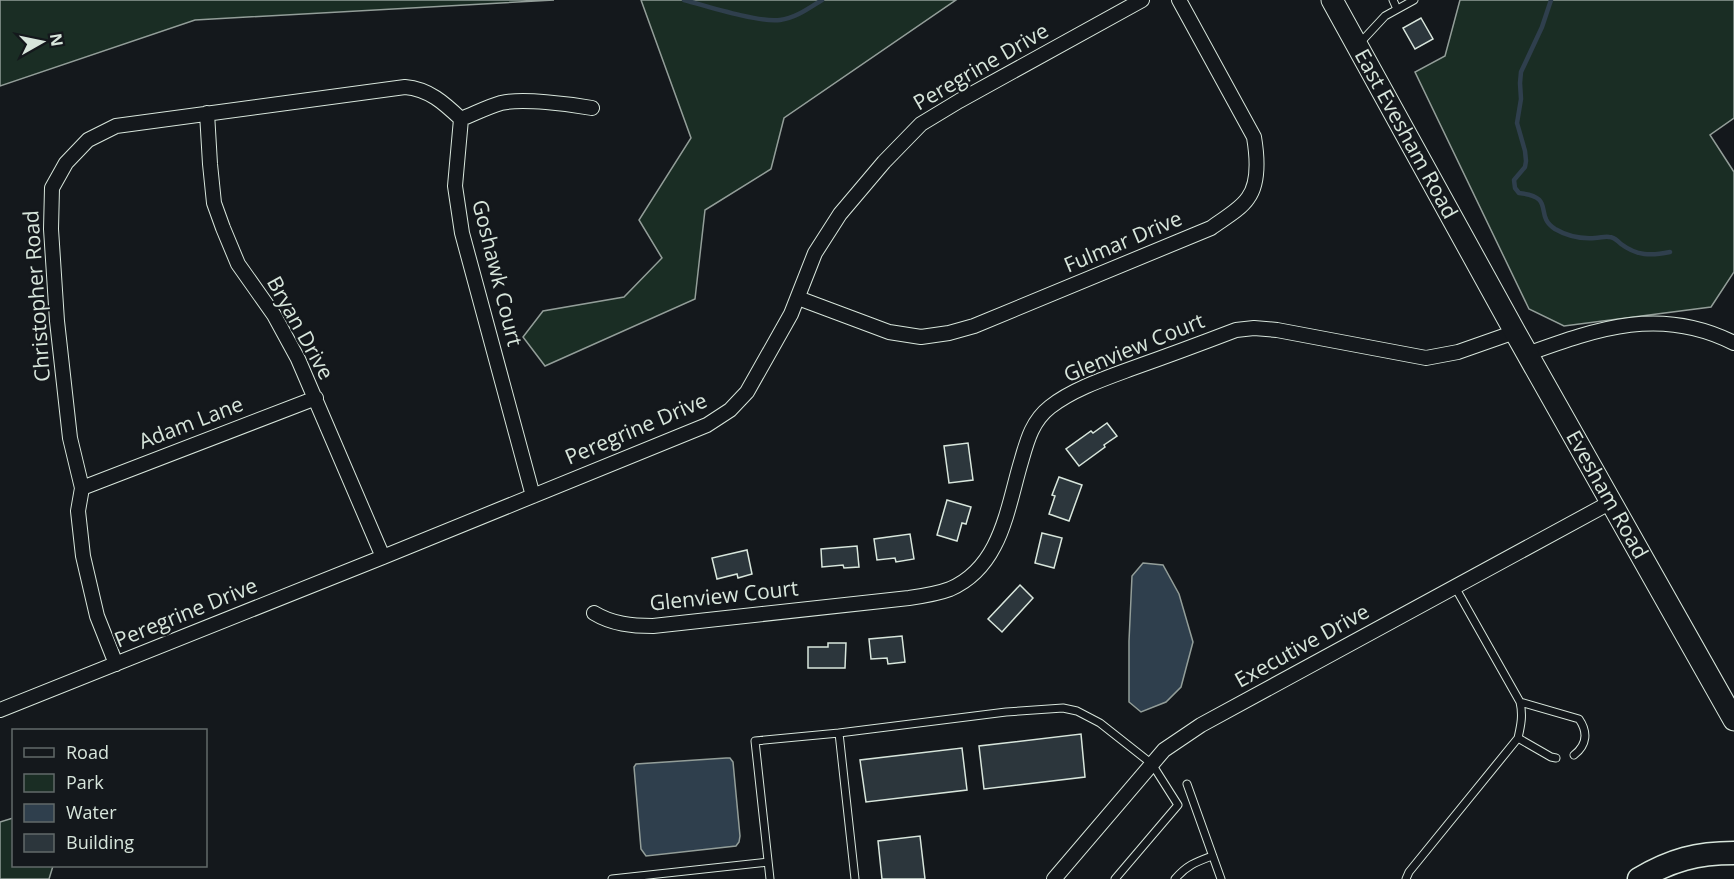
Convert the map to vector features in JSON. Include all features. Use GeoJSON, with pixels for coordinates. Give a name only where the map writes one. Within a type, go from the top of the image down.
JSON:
{"type":"FeatureCollection","features":[{"type":"Feature","properties":{"kind":"highway"},"geometry":{"type":"LineString","coordinates":[[1639,879],[1660,867],[1686,857],[1712,853],[1734,853]]}},
{"type":"Feature","properties":{"kind":"main road","name":"East Evesham Road"},"geometry":{"type":"LineString","coordinates":[[1332,0],[1480,268]]}},
{"type":"Feature","properties":{"kind":"main road","name":"Evesham Road"},"geometry":{"type":"LineString","coordinates":[[1480,268],[1734,720]]}},
{"type":"Feature","properties":{"kind":"street","name":"Peregrine Drive"},"geometry":{"type":"LineString","coordinates":[[0,710],[707,425],[730,410],[747,392],[791,314],[815,253],[840,214],[884,162],[921,124],[1142,0]]}},
{"type":"Feature","properties":{"kind":"street","name":"Fulmar Drive"},"geometry":{"type":"LineString","coordinates":[[798,298],[889,332],[921,337],[949,333],[974,326],[1211,228],[1244,203],[1250,195],[1256,176],[1257,154],[1254,137],[1179,0]]}},
{"type":"Feature","properties":{"kind":"street","name":"Christopher Road"},"geometry":{"type":"LineString","coordinates":[[116,664],[97,616],[82,556],[78,511],[82,488],[70,438],[57,321],[51,230],[52,188],[66,163],[88,140],[116,126],[405,87],[417,88],[440,99],[461,119]]}},
{"type":"Feature","properties":{"kind":"street"},"geometry":{"type":"LineString","coordinates":[[461,119],[502,103],[521,102],[592,108]]}},
{"type":"Feature","properties":{"kind":"street","name":"Bryan Drive"},"geometry":{"type":"LineString","coordinates":[[207,113],[214,203],[223,228],[238,264],[274,315],[298,359],[383,557]]}},
{"type":"Feature","properties":{"kind":"street","name":"Goshawk Court"},"geometry":{"type":"LineString","coordinates":[[461,119],[455,186],[462,233],[533,496]]}},
{"type":"Feature","properties":{"kind":"street"},"geometry":{"type":"LineString","coordinates":[[1527,354],[1583,333],[1651,322],[1699,328],[1733,338]]}},
{"type":"Feature","properties":{"kind":"street","name":"Glenview Court"},"geometry":{"type":"LineString","coordinates":[[594,613],[618,623],[653,626],[909,598],[950,589],[968,578],[983,564],[994,547],[1004,527],[1028,436],[1050,407],[1096,381],[1236,330],[1254,328],[1277,330],[1426,358],[1458,352],[1515,332]]}},
{"type":"Feature","properties":{"kind":"street","name":"Adam Lane"},"geometry":{"type":"LineString","coordinates":[[82,488],[316,398]]}},
{"type":"Feature","properties":{"kind":"street","name":"Executive Drive"},"geometry":{"type":"LineString","coordinates":[[1054,879],[1164,750],[1201,725],[1611,502]]}},
{"type":"Feature","properties":{"kind":"lane"},"geometry":{"type":"LineString","coordinates":[[1393,0],[1397,9]]}},
{"type":"Feature","properties":{"kind":"lane"},"geometry":{"type":"LineString","coordinates":[[1358,46],[1385,16],[1414,0]]}},
{"type":"Feature","properties":{"kind":"lane"},"geometry":{"type":"LineString","coordinates":[[1407,879],[1408,872],[1518,738],[1522,713],[1520,702],[1455,587]]}},
{"type":"Feature","properties":{"kind":"lane"},"geometry":{"type":"LineString","coordinates":[[1520,702],[1579,719],[1585,734],[1583,744],[1574,755]]}},
{"type":"Feature","properties":{"kind":"lane"},"geometry":{"type":"LineString","coordinates":[[770,879],[755,741],[1006,712],[1063,708],[1077,711],[1100,723],[1152,764],[1178,805],[1115,879]]}},
{"type":"Feature","properties":{"kind":"lane"},"geometry":{"type":"LineString","coordinates":[[839,733],[855,879]]}},
{"type":"Feature","properties":{"kind":"lane"},"geometry":{"type":"LineString","coordinates":[[1518,738],[1556,758]]}},
{"type":"Feature","properties":{"kind":"lane"},"geometry":{"type":"LineString","coordinates":[[1187,784],[1221,879]]}},
{"type":"Feature","properties":{"kind":"lane"},"geometry":{"type":"LineString","coordinates":[[1175,879],[1189,865],[1212,856]]}},
{"type":"Feature","properties":{"kind":"lane"},"geometry":{"type":"LineString","coordinates":[[612,879],[768,862]]}},
{"type":"Feature","properties":{"kind":"green space"},"geometry":{"type":"Polygon","coordinates":[[[0,0],[554,0],[195,20],[0,86],[0,0]]]}},
{"type":"Feature","properties":{"kind":"green space"},"geometry":{"type":"Polygon","coordinates":[[[641,0],[956,0],[784,118],[771,169],[705,210],[695,299],[545,366],[523,337],[543,311],[624,297],[662,258],[639,220],[691,138],[641,0]]]}},
{"type":"Feature","properties":{"kind":"green space"},"geometry":{"type":"Polygon","coordinates":[[[1460,0],[1734,0],[1734,118],[1710,135],[1734,172],[1734,272],[1711,307],[1564,326],[1529,309],[1415,72],[1445,56],[1460,0]]]}},
{"type":"Feature","properties":{"kind":"green space"},"geometry":{"type":"Polygon","coordinates":[[[12,818],[12,867],[53,867],[49,879],[0,879],[0,822],[12,818]]]}},
{"type":"Feature","properties":{"kind":"water"},"geometry":{"type":"Polygon","coordinates":[[[1143,563],[1163,565],[1179,594],[1193,642],[1181,687],[1166,702],[1141,712],[1129,702],[1129,641],[1132,576],[1143,563]]]}},
{"type":"Feature","properties":{"kind":"water"},"geometry":{"type":"Polygon","coordinates":[[[730,758],[733,762],[740,836],[736,846],[646,856],[641,849],[634,767],[636,764],[730,758]]]}},
{"type":"Feature","properties":{"kind":"building"},"geometry":{"type":"Polygon","coordinates":[[[1421,18],[1433,39],[1415,49],[1403,28],[1421,18]]]}},
{"type":"Feature","properties":{"kind":"building"},"geometry":{"type":"Polygon","coordinates":[[[1107,423],[1117,436],[1079,466],[1066,449],[1091,431],[1093,433],[1107,423]]]}},
{"type":"Feature","properties":{"kind":"building"},"geometry":{"type":"Polygon","coordinates":[[[968,443],[973,480],[949,483],[944,446],[968,443]]]}},
{"type":"Feature","properties":{"kind":"building"},"geometry":{"type":"Polygon","coordinates":[[[1059,477],[1082,485],[1069,521],[1049,514],[1055,496],[1052,495],[1059,477]]]}},
{"type":"Feature","properties":{"kind":"building"},"geometry":{"type":"Polygon","coordinates":[[[947,500],[971,507],[966,524],[962,523],[957,541],[937,535],[947,500]]]}},
{"type":"Feature","properties":{"kind":"building"},"geometry":{"type":"Polygon","coordinates":[[[1042,533],[1062,538],[1054,568],[1035,563],[1042,533]]]}},
{"type":"Feature","properties":{"kind":"building"},"geometry":{"type":"Polygon","coordinates":[[[910,534],[914,559],[896,562],[895,558],[877,560],[874,539],[910,534]]]}},
{"type":"Feature","properties":{"kind":"building"},"geometry":{"type":"Polygon","coordinates":[[[857,546],[859,567],[844,568],[843,565],[822,567],[821,549],[857,546]]]}},
{"type":"Feature","properties":{"kind":"building"},"geometry":{"type":"Polygon","coordinates":[[[747,550],[752,574],[738,578],[737,574],[717,579],[712,558],[747,550]]]}},
{"type":"Feature","properties":{"kind":"building"},"geometry":{"type":"Polygon","coordinates":[[[1020,585],[1033,598],[1002,632],[988,619],[1020,585]]]}},
{"type":"Feature","properties":{"kind":"building"},"geometry":{"type":"Polygon","coordinates":[[[902,636],[905,662],[888,664],[887,658],[871,659],[869,639],[902,636]]]}},
{"type":"Feature","properties":{"kind":"building"},"geometry":{"type":"Polygon","coordinates":[[[828,643],[846,643],[845,668],[808,668],[808,647],[828,647],[828,643]]]}},
{"type":"Feature","properties":{"kind":"building"},"geometry":{"type":"Polygon","coordinates":[[[1081,734],[1085,777],[984,789],[979,746],[1081,734]]]}},
{"type":"Feature","properties":{"kind":"building"},"geometry":{"type":"Polygon","coordinates":[[[962,748],[967,790],[866,802],[860,760],[962,748]]]}},
{"type":"Feature","properties":{"kind":"building"},"geometry":{"type":"Polygon","coordinates":[[[920,836],[925,879],[882,879],[878,841],[920,836]]]}},
{"type":"Feature","properties":{"kind":"waterway"},"geometry":{"type":"LineString","coordinates":[[684,0],[771,20],[791,17],[822,0]]}},
{"type":"Feature","properties":{"kind":"waterway"},"geometry":{"type":"LineString","coordinates":[[1551,0],[1542,27],[1521,72],[1521,99],[1517,123],[1526,161],[1525,167],[1514,180],[1515,188],[1519,193],[1538,198],[1549,224],[1564,234],[1585,238],[1611,237],[1627,248],[1644,254],[1670,252]]}}]}
